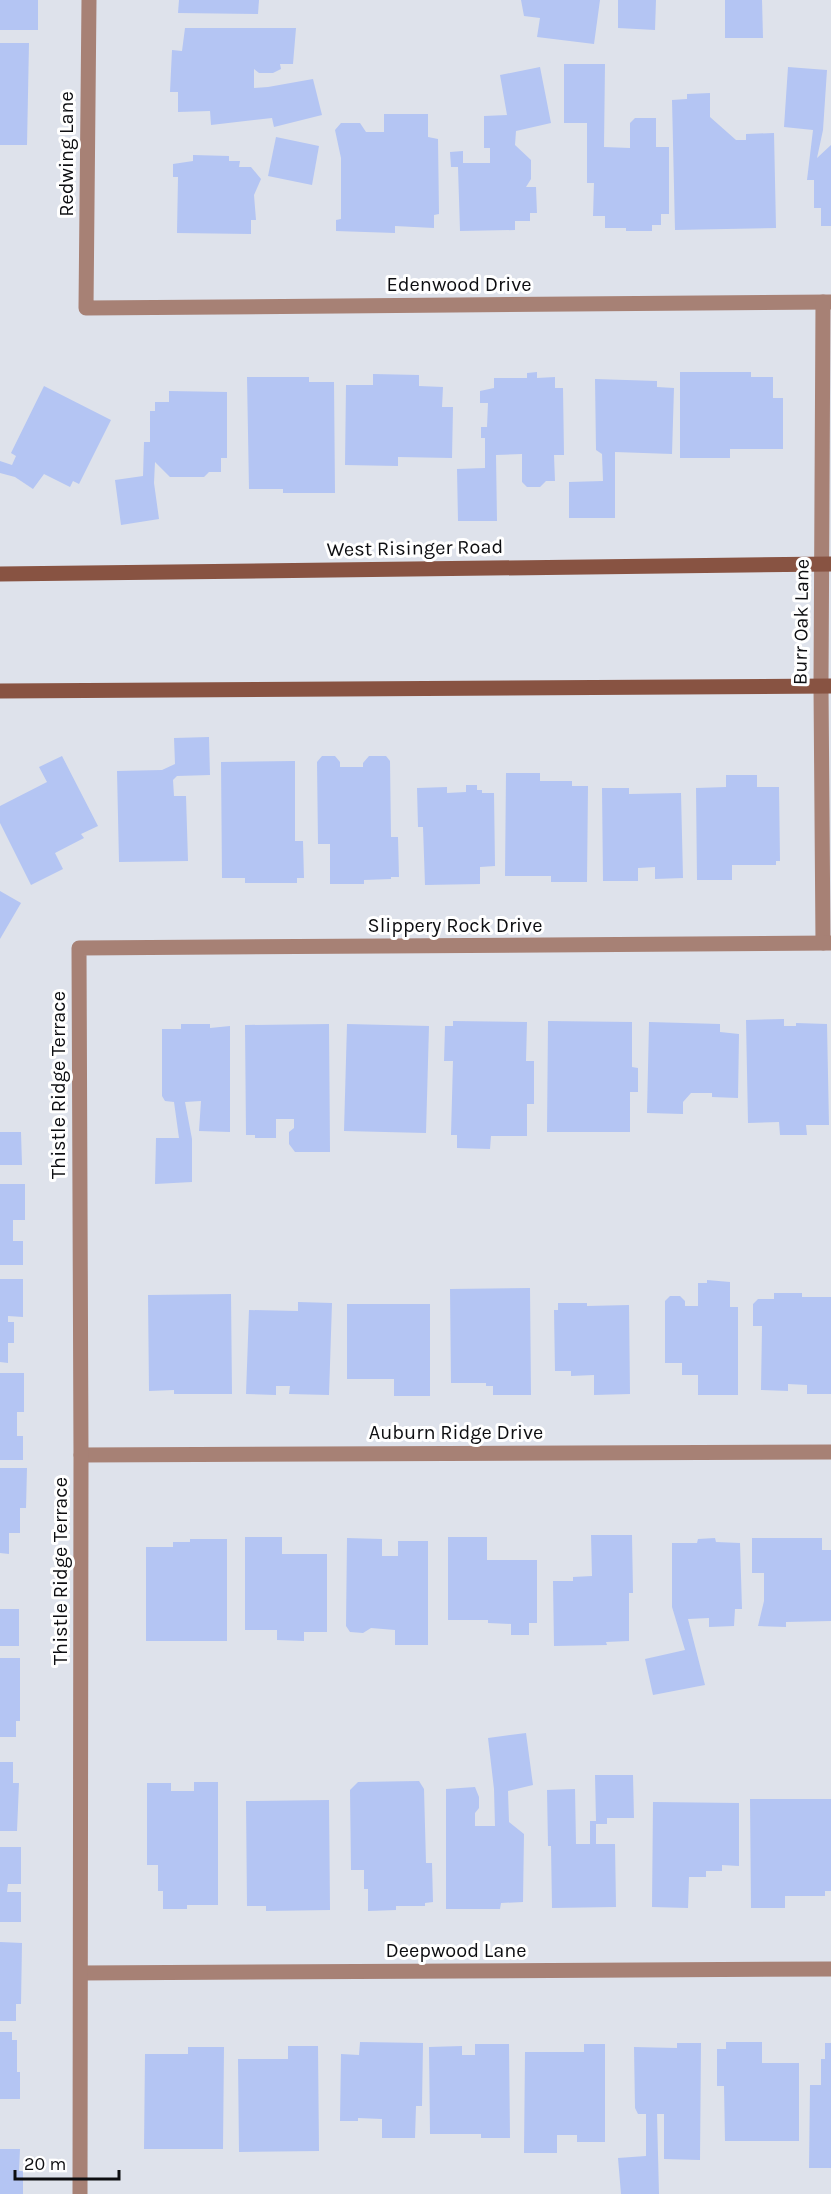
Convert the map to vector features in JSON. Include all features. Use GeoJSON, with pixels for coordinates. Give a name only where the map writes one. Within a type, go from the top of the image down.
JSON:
{"type":"FeatureCollection","features":[{"type":"Feature","properties":{"kind":"main road","name":"West Risinger Road"},"geometry":{"type":"LineString","coordinates":[[0,574],[827,564]]}},
{"type":"Feature","properties":{"kind":"main road"},"geometry":{"type":"LineString","coordinates":[[0,691],[826,686]]}},
{"type":"Feature","properties":{"kind":"street","name":"Redwing Lane"},"geometry":{"type":"LineString","coordinates":[[86,308],[89,0]]}},
{"type":"Feature","properties":{"kind":"street","name":"Edenwood Drive"},"geometry":{"type":"LineString","coordinates":[[86,308],[827,302]]}},
{"type":"Feature","properties":{"kind":"street","name":"Burr Oak Lane"},"geometry":{"type":"LineString","coordinates":[[827,302],[827,943]]}},
{"type":"Feature","properties":{"kind":"street","name":"Slippery Rock Drive"},"geometry":{"type":"LineString","coordinates":[[79,948],[827,943]]}},
{"type":"Feature","properties":{"kind":"street","name":"Thistle Ridge Terrace"},"geometry":{"type":"LineString","coordinates":[[79,948],[80,2194]]}},
{"type":"Feature","properties":{"kind":"street","name":"Auburn Ridge Drive"},"geometry":{"type":"LineString","coordinates":[[81,1455],[831,1452]]}},
{"type":"Feature","properties":{"kind":"street","name":"Deepwood Lane"},"geometry":{"type":"LineString","coordinates":[[81,1972],[831,1969]]}},
{"type":"Feature","properties":{"kind":"building"},"geometry":{"type":"Polygon","coordinates":[[[0,0],[38,0],[38,30],[0,30],[0,0]]]}},
{"type":"Feature","properties":{"kind":"building"},"geometry":{"type":"Polygon","coordinates":[[[179,0],[259,0],[258,14],[178,13],[179,0]]]}},
{"type":"Feature","properties":{"kind":"building"},"geometry":{"type":"Polygon","coordinates":[[[521,0],[600,0],[594,44],[537,37],[540,18],[524,16],[521,0]]]}},
{"type":"Feature","properties":{"kind":"building"},"geometry":{"type":"Polygon","coordinates":[[[618,0],[656,0],[655,30],[618,28],[618,0]]]}},
{"type":"Feature","properties":{"kind":"building"},"geometry":{"type":"Polygon","coordinates":[[[725,0],[762,0],[763,38],[725,38],[725,0]]]}},
{"type":"Feature","properties":{"kind":"building"},"geometry":{"type":"Polygon","coordinates":[[[185,28],[296,28],[293,64],[280,64],[281,69],[273,73],[259,73],[254,69],[254,88],[313,79],[322,115],[274,127],[272,118],[211,125],[210,111],[178,112],[178,92],[170,92],[172,50],[182,51],[185,28]]]}},
{"type":"Feature","properties":{"kind":"building"},"geometry":{"type":"Polygon","coordinates":[[[0,43],[29,43],[27,145],[0,145],[0,43]]]}},
{"type":"Feature","properties":{"kind":"building"},"geometry":{"type":"Polygon","coordinates":[[[564,64],[605,64],[604,147],[630,148],[630,123],[635,118],[656,118],[656,147],[669,147],[669,214],[661,214],[661,225],[652,225],[652,231],[605,228],[605,216],[593,216],[594,183],[587,183],[587,123],[564,123],[564,64]]]}},
{"type":"Feature","properties":{"kind":"building"},"geometry":{"type":"Polygon","coordinates":[[[540,67],[551,123],[516,131],[515,145],[531,160],[531,179],[526,187],[536,187],[537,213],[530,213],[530,221],[515,221],[515,230],[460,231],[458,167],[451,167],[450,152],[463,151],[463,163],[490,163],[490,148],[484,148],[484,116],[507,115],[500,75],[540,67]]]}},
{"type":"Feature","properties":{"kind":"building"},"geometry":{"type":"Polygon","coordinates":[[[788,67],[827,70],[823,130],[817,158],[831,145],[831,226],[821,226],[821,208],[814,208],[814,180],[807,180],[813,130],[784,127],[788,67]]]}},
{"type":"Feature","properties":{"kind":"building"},"geometry":{"type":"Polygon","coordinates":[[[710,93],[710,117],[736,140],[746,140],[746,134],[774,133],[776,228],[675,230],[672,100],[687,99],[687,94],[710,93]]]}},
{"type":"Feature","properties":{"kind":"building"},"geometry":{"type":"Polygon","coordinates":[[[384,114],[428,114],[428,137],[438,139],[439,214],[434,215],[434,228],[395,226],[395,233],[336,231],[336,220],[341,219],[341,158],[335,130],[341,123],[360,123],[366,132],[384,132],[384,114]]]}},
{"type":"Feature","properties":{"kind":"building"},"geometry":{"type":"Polygon","coordinates":[[[276,137],[319,146],[312,185],[268,176],[276,137]]]}},
{"type":"Feature","properties":{"kind":"building"},"geometry":{"type":"Polygon","coordinates":[[[193,155],[229,156],[229,161],[240,161],[239,167],[251,167],[261,179],[254,195],[256,220],[251,220],[251,234],[177,233],[178,177],[173,177],[173,164],[193,161],[193,155]]]}},
{"type":"Feature","properties":{"kind":"building"},"geometry":{"type":"Polygon","coordinates":[[[537,372],[537,378],[555,377],[555,388],[563,388],[564,455],[554,455],[555,481],[546,481],[540,487],[527,487],[522,482],[522,454],[496,455],[497,521],[458,521],[457,469],[485,468],[485,438],[481,438],[481,427],[487,427],[488,403],[480,403],[480,391],[494,388],[494,378],[527,378],[527,373],[537,372]]]}},
{"type":"Feature","properties":{"kind":"building"},"geometry":{"type":"Polygon","coordinates":[[[680,372],[751,372],[751,377],[773,377],[773,398],[783,398],[783,449],[730,449],[730,458],[680,458],[680,372]]]}},
{"type":"Feature","properties":{"kind":"building"},"geometry":{"type":"Polygon","coordinates":[[[373,374],[419,375],[419,386],[443,387],[442,407],[453,407],[452,458],[398,457],[398,466],[345,465],[346,385],[373,385],[373,374]]]}},
{"type":"Feature","properties":{"kind":"building"},"geometry":{"type":"Polygon","coordinates":[[[247,377],[309,377],[309,382],[334,382],[335,493],[283,493],[283,489],[249,489],[247,377]]]}},
{"type":"Feature","properties":{"kind":"building"},"geometry":{"type":"Polygon","coordinates":[[[595,379],[657,381],[657,387],[674,388],[672,454],[615,452],[615,518],[569,518],[569,482],[603,481],[602,454],[596,450],[595,379]]]}},
{"type":"Feature","properties":{"kind":"building"},"geometry":{"type":"Polygon","coordinates":[[[44,386],[111,420],[79,484],[73,481],[70,487],[44,474],[33,489],[15,477],[0,473],[0,461],[12,465],[16,456],[11,453],[44,386]]]}},
{"type":"Feature","properties":{"kind":"building"},"geometry":{"type":"Polygon","coordinates":[[[169,391],[227,392],[227,458],[221,458],[221,472],[209,472],[204,477],[170,477],[155,462],[154,483],[159,519],[121,525],[115,480],[143,476],[144,442],[150,442],[150,411],[155,411],[155,402],[169,402],[169,391]]]}},
{"type":"Feature","properties":{"kind":"building"},"geometry":{"type":"Polygon","coordinates":[[[209,737],[210,775],[177,776],[173,780],[174,796],[186,796],[188,861],[119,862],[117,771],[162,770],[175,764],[174,738],[209,737]]]}},
{"type":"Feature","properties":{"kind":"building"},"geometry":{"type":"Polygon","coordinates":[[[62,756],[98,826],[81,834],[84,838],[55,853],[63,869],[31,885],[0,823],[0,806],[47,782],[39,767],[62,756]]]}},
{"type":"Feature","properties":{"kind":"building"},"geometry":{"type":"Polygon","coordinates":[[[322,756],[335,756],[340,762],[340,767],[363,767],[363,763],[369,756],[386,756],[390,761],[391,837],[398,837],[399,877],[364,880],[364,884],[330,884],[330,844],[318,844],[317,762],[322,756]]]}},
{"type":"Feature","properties":{"kind":"building"},"geometry":{"type":"Polygon","coordinates":[[[295,761],[295,841],[303,841],[304,878],[297,878],[297,883],[245,883],[245,878],[222,878],[221,762],[295,761]]]}},
{"type":"Feature","properties":{"kind":"building"},"geometry":{"type":"Polygon","coordinates":[[[506,773],[540,773],[540,781],[572,781],[572,786],[588,786],[587,882],[551,882],[551,876],[505,876],[506,773]]]}},
{"type":"Feature","properties":{"kind":"building"},"geometry":{"type":"Polygon","coordinates":[[[726,775],[757,775],[757,787],[779,787],[780,861],[776,861],[776,865],[732,865],[732,880],[697,880],[696,788],[726,787],[726,775]]]}},
{"type":"Feature","properties":{"kind":"building"},"geometry":{"type":"Polygon","coordinates":[[[466,785],[477,785],[477,790],[482,790],[482,793],[494,793],[495,866],[480,867],[480,884],[425,885],[423,827],[418,827],[417,788],[447,787],[447,793],[466,792],[466,785]]]}},
{"type":"Feature","properties":{"kind":"building"},"geometry":{"type":"Polygon","coordinates":[[[602,788],[629,788],[629,794],[681,793],[683,878],[655,879],[655,867],[638,868],[638,881],[603,881],[602,788]]]}},
{"type":"Feature","properties":{"kind":"building"},"geometry":{"type":"Polygon","coordinates":[[[0,891],[21,903],[0,939],[0,891]]]}},
{"type":"Feature","properties":{"kind":"building"},"geometry":{"type":"Polygon","coordinates":[[[784,1019],[784,1026],[796,1026],[796,1023],[827,1024],[829,1125],[806,1125],[807,1135],[780,1135],[779,1122],[748,1123],[746,1020],[784,1019]]]}},
{"type":"Feature","properties":{"kind":"building"},"geometry":{"type":"Polygon","coordinates":[[[453,1021],[527,1022],[526,1061],[534,1061],[534,1104],[527,1104],[527,1136],[491,1136],[490,1149],[457,1148],[457,1135],[451,1135],[453,1061],[444,1061],[445,1026],[453,1026],[453,1021]]]}},
{"type":"Feature","properties":{"kind":"building"},"geometry":{"type":"Polygon","coordinates":[[[548,1021],[632,1022],[632,1067],[638,1068],[638,1092],[630,1092],[630,1132],[547,1132],[548,1021]]]}},
{"type":"Feature","properties":{"kind":"building"},"geometry":{"type":"Polygon","coordinates":[[[649,1022],[720,1024],[720,1032],[739,1034],[738,1098],[712,1097],[712,1093],[691,1093],[683,1102],[683,1114],[647,1113],[649,1022]]]}},
{"type":"Feature","properties":{"kind":"building"},"geometry":{"type":"Polygon","coordinates":[[[181,1024],[210,1024],[210,1028],[230,1026],[230,1132],[199,1131],[201,1101],[185,1102],[192,1139],[192,1182],[155,1184],[156,1138],[179,1138],[174,1102],[165,1101],[162,1096],[162,1029],[181,1029],[181,1024]]]}},
{"type":"Feature","properties":{"kind":"building"},"geometry":{"type":"Polygon","coordinates":[[[329,1024],[330,1152],[295,1152],[289,1144],[289,1132],[294,1128],[294,1119],[276,1119],[276,1138],[255,1138],[255,1135],[246,1135],[245,1025],[329,1024]]]}},
{"type":"Feature","properties":{"kind":"building"},"geometry":{"type":"Polygon","coordinates":[[[347,1024],[429,1026],[426,1133],[344,1131],[347,1024]]]}},
{"type":"Feature","properties":{"kind":"building"},"geometry":{"type":"Polygon","coordinates":[[[0,1132],[21,1132],[22,1165],[0,1165],[0,1132]]]}},
{"type":"Feature","properties":{"kind":"building"},"geometry":{"type":"Polygon","coordinates":[[[0,1184],[25,1184],[25,1220],[13,1220],[13,1241],[23,1241],[23,1265],[0,1265],[0,1184]]]}},
{"type":"Feature","properties":{"kind":"building"},"geometry":{"type":"Polygon","coordinates":[[[0,1279],[23,1279],[23,1317],[8,1316],[8,1322],[14,1322],[14,1343],[8,1343],[8,1363],[0,1362],[0,1279]]]}},
{"type":"Feature","properties":{"kind":"building"},"geometry":{"type":"Polygon","coordinates":[[[707,1280],[730,1282],[730,1307],[738,1307],[738,1395],[698,1395],[698,1375],[682,1375],[682,1363],[665,1363],[665,1301],[670,1296],[680,1296],[685,1301],[685,1306],[698,1306],[698,1283],[707,1283],[707,1280]]]}},
{"type":"Feature","properties":{"kind":"building"},"geometry":{"type":"Polygon","coordinates":[[[530,1288],[531,1395],[493,1395],[493,1386],[486,1386],[486,1383],[451,1383],[450,1289],[530,1288]]]}},
{"type":"Feature","properties":{"kind":"building"},"geometry":{"type":"Polygon","coordinates":[[[774,1293],[802,1293],[802,1297],[831,1297],[831,1394],[807,1394],[807,1385],[788,1384],[788,1391],[761,1390],[762,1326],[753,1326],[753,1304],[758,1299],[774,1299],[774,1293]]]}},
{"type":"Feature","properties":{"kind":"building"},"geometry":{"type":"Polygon","coordinates":[[[231,1294],[232,1394],[174,1394],[174,1390],[149,1391],[148,1295],[231,1294]]]}},
{"type":"Feature","properties":{"kind":"building"},"geometry":{"type":"Polygon","coordinates":[[[298,1302],[332,1303],[329,1395],[289,1394],[290,1386],[276,1386],[276,1395],[246,1394],[249,1310],[298,1311],[298,1302]]]}},
{"type":"Feature","properties":{"kind":"building"},"geometry":{"type":"Polygon","coordinates":[[[558,1303],[587,1303],[587,1306],[629,1305],[630,1394],[594,1395],[594,1375],[571,1376],[571,1371],[555,1371],[554,1310],[558,1310],[558,1303]]]}},
{"type":"Feature","properties":{"kind":"building"},"geometry":{"type":"Polygon","coordinates":[[[347,1304],[430,1304],[430,1396],[394,1396],[394,1379],[347,1379],[347,1304]]]}},
{"type":"Feature","properties":{"kind":"building"},"geometry":{"type":"Polygon","coordinates":[[[0,1373],[24,1373],[24,1412],[17,1412],[17,1436],[23,1436],[23,1460],[0,1460],[0,1373]]]}},
{"type":"Feature","properties":{"kind":"building"},"geometry":{"type":"Polygon","coordinates":[[[0,1468],[27,1468],[26,1508],[20,1508],[20,1533],[9,1533],[9,1554],[0,1553],[0,1468]]]}},
{"type":"Feature","properties":{"kind":"building"},"geometry":{"type":"Polygon","coordinates":[[[591,1535],[632,1535],[633,1593],[629,1593],[629,1641],[606,1642],[607,1645],[554,1646],[553,1581],[573,1581],[573,1577],[592,1576],[591,1535]]]}},
{"type":"Feature","properties":{"kind":"building"},"geometry":{"type":"Polygon","coordinates":[[[245,1537],[282,1537],[282,1554],[327,1554],[327,1632],[304,1632],[304,1641],[277,1640],[277,1630],[245,1630],[245,1537]]]}},
{"type":"Feature","properties":{"kind":"building"},"geometry":{"type":"Polygon","coordinates":[[[448,1537],[487,1537],[487,1560],[537,1560],[537,1623],[529,1623],[529,1635],[511,1635],[511,1624],[488,1623],[488,1620],[448,1620],[448,1537]]]}},
{"type":"Feature","properties":{"kind":"building"},"geometry":{"type":"Polygon","coordinates":[[[347,1538],[382,1539],[382,1556],[398,1556],[398,1541],[428,1541],[428,1645],[395,1645],[395,1630],[371,1628],[363,1633],[350,1632],[346,1626],[347,1538]]]}},
{"type":"Feature","properties":{"kind":"building"},"geometry":{"type":"Polygon","coordinates":[[[715,1538],[716,1542],[740,1543],[742,1609],[735,1609],[734,1626],[709,1627],[709,1618],[688,1619],[705,1685],[653,1695],[645,1659],[685,1650],[672,1607],[672,1543],[697,1543],[698,1539],[715,1538]]]}},
{"type":"Feature","properties":{"kind":"building"},"geometry":{"type":"Polygon","coordinates":[[[752,1538],[822,1538],[822,1550],[831,1550],[831,1621],[786,1622],[786,1627],[758,1626],[764,1601],[764,1573],[752,1573],[752,1538]]]}},
{"type":"Feature","properties":{"kind":"building"},"geometry":{"type":"Polygon","coordinates":[[[190,1539],[227,1539],[227,1641],[146,1641],[146,1547],[173,1547],[173,1542],[190,1542],[190,1539]]]}},
{"type":"Feature","properties":{"kind":"building"},"geometry":{"type":"Polygon","coordinates":[[[0,1609],[19,1609],[19,1646],[0,1646],[0,1609]]]}},
{"type":"Feature","properties":{"kind":"building"},"geometry":{"type":"Polygon","coordinates":[[[0,1658],[20,1658],[20,1721],[16,1721],[16,1737],[0,1737],[0,1658]]]}},
{"type":"Feature","properties":{"kind":"building"},"geometry":{"type":"Polygon","coordinates":[[[526,1733],[533,1785],[508,1791],[509,1822],[524,1834],[523,1902],[501,1903],[500,1909],[446,1909],[446,1789],[475,1787],[479,1797],[479,1808],[475,1813],[475,1826],[495,1826],[494,1789],[488,1738],[526,1733]]]}},
{"type":"Feature","properties":{"kind":"building"},"geometry":{"type":"Polygon","coordinates":[[[0,1762],[13,1762],[13,1783],[19,1783],[17,1831],[0,1831],[0,1762]]]}},
{"type":"Feature","properties":{"kind":"building"},"geometry":{"type":"Polygon","coordinates":[[[595,1775],[633,1775],[634,1818],[607,1818],[607,1824],[596,1824],[596,1844],[615,1844],[616,1907],[552,1908],[547,1790],[575,1789],[576,1844],[590,1844],[590,1821],[596,1821],[595,1775]]]}},
{"type":"Feature","properties":{"kind":"building"},"geometry":{"type":"Polygon","coordinates":[[[419,1781],[424,1789],[426,1863],[432,1863],[433,1902],[425,1903],[425,1906],[396,1906],[396,1910],[368,1911],[368,1889],[364,1889],[364,1870],[351,1870],[350,1790],[358,1782],[419,1781]]]}},
{"type":"Feature","properties":{"kind":"building"},"geometry":{"type":"Polygon","coordinates":[[[194,1782],[218,1782],[218,1905],[187,1905],[187,1909],[163,1909],[163,1891],[158,1891],[158,1865],[147,1865],[147,1783],[171,1783],[171,1791],[194,1791],[194,1782]]]}},
{"type":"Feature","properties":{"kind":"building"},"geometry":{"type":"Polygon","coordinates":[[[750,1799],[831,1799],[831,1891],[825,1891],[825,1896],[785,1896],[785,1908],[751,1908],[750,1799]]]}},
{"type":"Feature","properties":{"kind":"building"},"geometry":{"type":"Polygon","coordinates":[[[329,1800],[330,1910],[266,1911],[266,1906],[247,1906],[246,1801],[329,1800]]]}},
{"type":"Feature","properties":{"kind":"building"},"geometry":{"type":"Polygon","coordinates":[[[653,1802],[739,1803],[739,1866],[722,1865],[722,1871],[706,1871],[706,1877],[689,1877],[688,1908],[652,1907],[653,1802]]]}},
{"type":"Feature","properties":{"kind":"building"},"geometry":{"type":"Polygon","coordinates":[[[0,1847],[21,1847],[21,1884],[8,1884],[7,1892],[21,1892],[21,1922],[0,1922],[0,1847]]]}},
{"type":"Feature","properties":{"kind":"building"},"geometry":{"type":"Polygon","coordinates":[[[0,1942],[22,1943],[21,2004],[16,2004],[16,2021],[0,2021],[0,1942]]]}},
{"type":"Feature","properties":{"kind":"building"},"geometry":{"type":"Polygon","coordinates":[[[0,2032],[12,2032],[12,2040],[17,2040],[20,2099],[0,2099],[0,2032]]]}},
{"type":"Feature","properties":{"kind":"building"},"geometry":{"type":"Polygon","coordinates":[[[360,2042],[423,2043],[422,2106],[416,2106],[415,2138],[382,2138],[382,2119],[358,2118],[358,2121],[340,2121],[341,2054],[359,2055],[360,2042]]]}},
{"type":"Feature","properties":{"kind":"building"},"geometry":{"type":"Polygon","coordinates":[[[726,2042],[762,2042],[762,2063],[799,2063],[799,2141],[725,2141],[724,2086],[717,2086],[717,2049],[726,2049],[726,2042]]]}},
{"type":"Feature","properties":{"kind":"building"},"geometry":{"type":"Polygon","coordinates":[[[677,2043],[701,2043],[700,2160],[664,2159],[664,2114],[657,2114],[659,2194],[621,2194],[618,2158],[646,2156],[646,2114],[638,2114],[635,2108],[634,2047],[677,2048],[677,2043]]]}},
{"type":"Feature","properties":{"kind":"building"},"geometry":{"type":"Polygon","coordinates":[[[825,2043],[831,2043],[831,2168],[809,2168],[810,2085],[821,2085],[821,2059],[825,2059],[825,2043]]]}},
{"type":"Feature","properties":{"kind":"building"},"geometry":{"type":"Polygon","coordinates":[[[475,2044],[509,2044],[510,2138],[481,2138],[481,2134],[430,2134],[429,2047],[462,2046],[462,2055],[475,2055],[475,2044]]]}},
{"type":"Feature","properties":{"kind":"building"},"geometry":{"type":"Polygon","coordinates":[[[584,2044],[605,2044],[605,2142],[577,2142],[577,2135],[557,2135],[557,2153],[524,2153],[525,2052],[584,2052],[584,2044]]]}},
{"type":"Feature","properties":{"kind":"building"},"geometry":{"type":"Polygon","coordinates":[[[288,2046],[318,2046],[319,2151],[239,2152],[238,2059],[288,2059],[288,2046]]]}},
{"type":"Feature","properties":{"kind":"building"},"geometry":{"type":"Polygon","coordinates":[[[188,2047],[224,2047],[223,2149],[144,2149],[145,2054],[188,2054],[188,2047]]]}},
{"type":"Feature","properties":{"kind":"building"},"geometry":{"type":"Polygon","coordinates":[[[0,2149],[20,2149],[19,2171],[23,2171],[23,2194],[0,2194],[0,2149]]]}}]}
